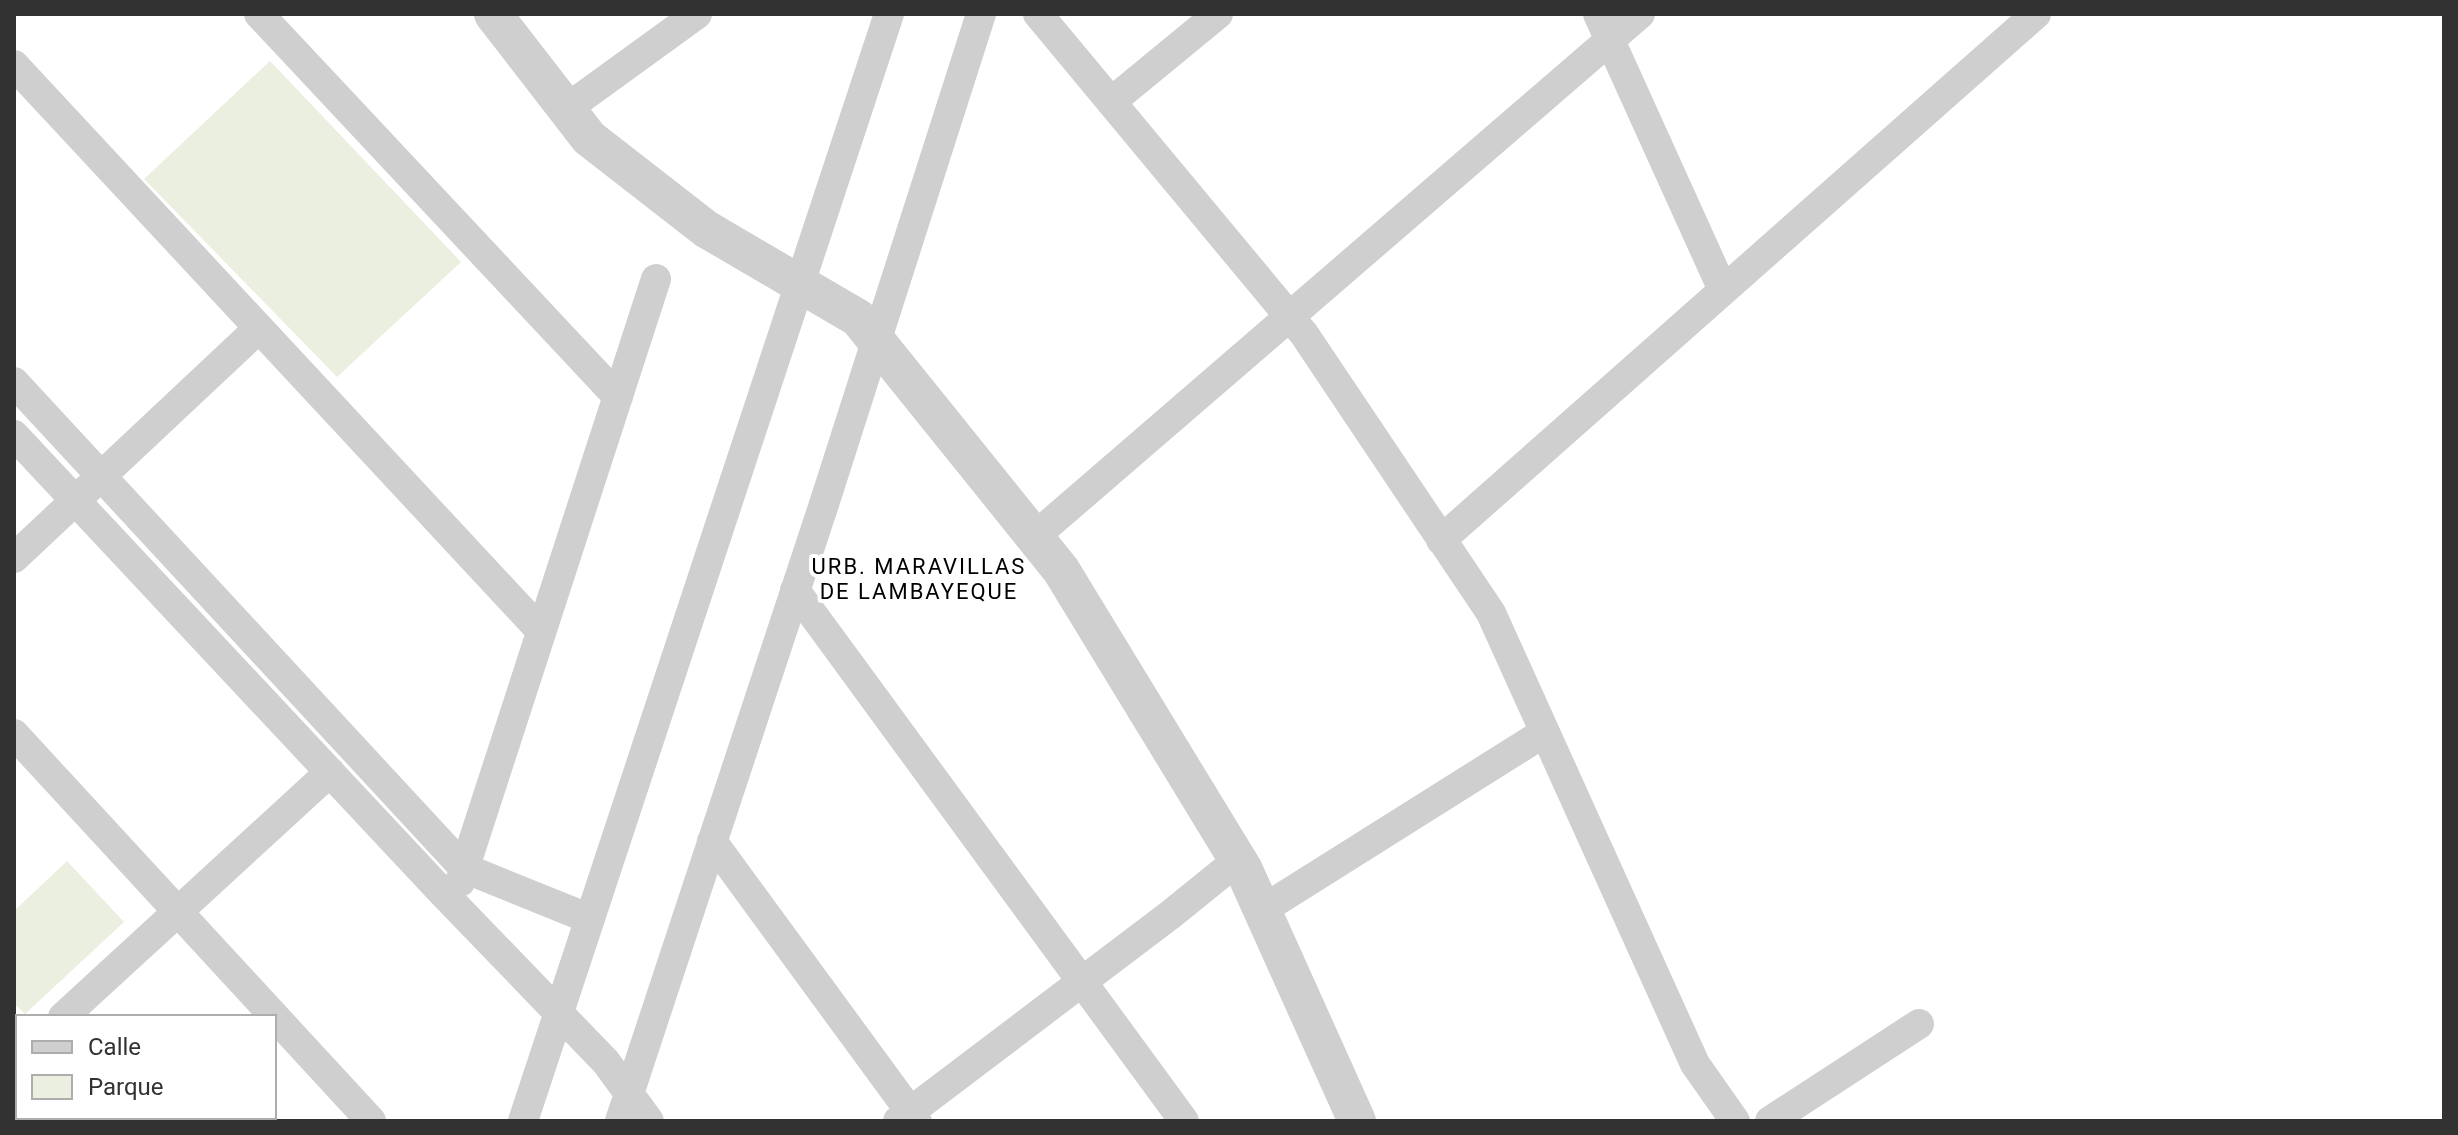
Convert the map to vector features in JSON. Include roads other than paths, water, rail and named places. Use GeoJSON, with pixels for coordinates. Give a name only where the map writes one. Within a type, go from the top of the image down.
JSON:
{"type":"FeatureCollection","features":[{"type":"Feature","properties":{"kind":"street"},"geometry":{"type":"LineString","coordinates":[[259,14],[618,397]]}},
{"type":"Feature","properties":{"kind":"street"},"geometry":{"type":"LineString","coordinates":[[493,14],[589,138],[706,229],[858,318],[1061,570],[1238,860],[1357,1121]]}},
{"type":"Feature","properties":{"kind":"street"},"geometry":{"type":"LineString","coordinates":[[566,109],[697,14]]}},
{"type":"Feature","properties":{"kind":"street"},"geometry":{"type":"LineString","coordinates":[[523,1121],[889,14]]}},
{"type":"Feature","properties":{"kind":"street"},"geometry":{"type":"LineString","coordinates":[[624,1107],[981,14]]}},
{"type":"Feature","properties":{"kind":"street"},"geometry":{"type":"LineString","coordinates":[[1038,14],[1304,334],[1491,613],[1695,1064],[1735,1121]]}},
{"type":"Feature","properties":{"kind":"street"},"geometry":{"type":"LineString","coordinates":[[1111,102],[1218,14]]}},
{"type":"Feature","properties":{"kind":"street"},"geometry":{"type":"LineString","coordinates":[[1034,537],[1288,316],[1604,27],[1640,14]]}},
{"type":"Feature","properties":{"kind":"street"},"geometry":{"type":"LineString","coordinates":[[1441,540],[2036,14]]}},
{"type":"Feature","properties":{"kind":"street"},"geometry":{"type":"LineString","coordinates":[[1604,27],[1723,290]]}},
{"type":"Feature","properties":{"kind":"street"},"geometry":{"type":"LineString","coordinates":[[14,65],[541,631]]}},
{"type":"Feature","properties":{"kind":"street"},"geometry":{"type":"LineString","coordinates":[[453,904],[656,279]]}},
{"type":"Feature","properties":{"kind":"street"},"geometry":{"type":"LineString","coordinates":[[14,558],[259,328]]}},
{"type":"Feature","properties":{"kind":"street"},"geometry":{"type":"LineString","coordinates":[[14,382],[464,868],[590,919]]}},
{"type":"Feature","properties":{"kind":"street"},"geometry":{"type":"LineString","coordinates":[[14,435],[453,904],[606,1062],[624,1107],[649,1121]]}},
{"type":"Feature","properties":{"kind":"street"},"geometry":{"type":"LineString","coordinates":[[795,590],[1184,1121]]}},
{"type":"Feature","properties":{"kind":"street"},"geometry":{"type":"LineString","coordinates":[[1262,910],[1545,732]]}},
{"type":"Feature","properties":{"kind":"street"},"geometry":{"type":"LineString","coordinates":[[14,734],[274,1015]]}},
{"type":"Feature","properties":{"kind":"street"},"geometry":{"type":"LineString","coordinates":[[65,1015],[330,772]]}},
{"type":"Feature","properties":{"kind":"street"},"geometry":{"type":"LineString","coordinates":[[712,841],[908,1118],[1238,860]]}},
{"type":"Feature","properties":{"kind":"street"},"geometry":{"type":"LineString","coordinates":[[276,1018],[371,1121]]}},
{"type":"Feature","properties":{"kind":"street"},"geometry":{"type":"LineString","coordinates":[[1770,1121],[1919,1024]]}},
{"type":"Feature","properties":{"kind":"district","name":"URB. MARAVILLAS DE LAMBAYEQUE"},"geometry":{"type":"Point","coordinates":[919,578]}}]}
